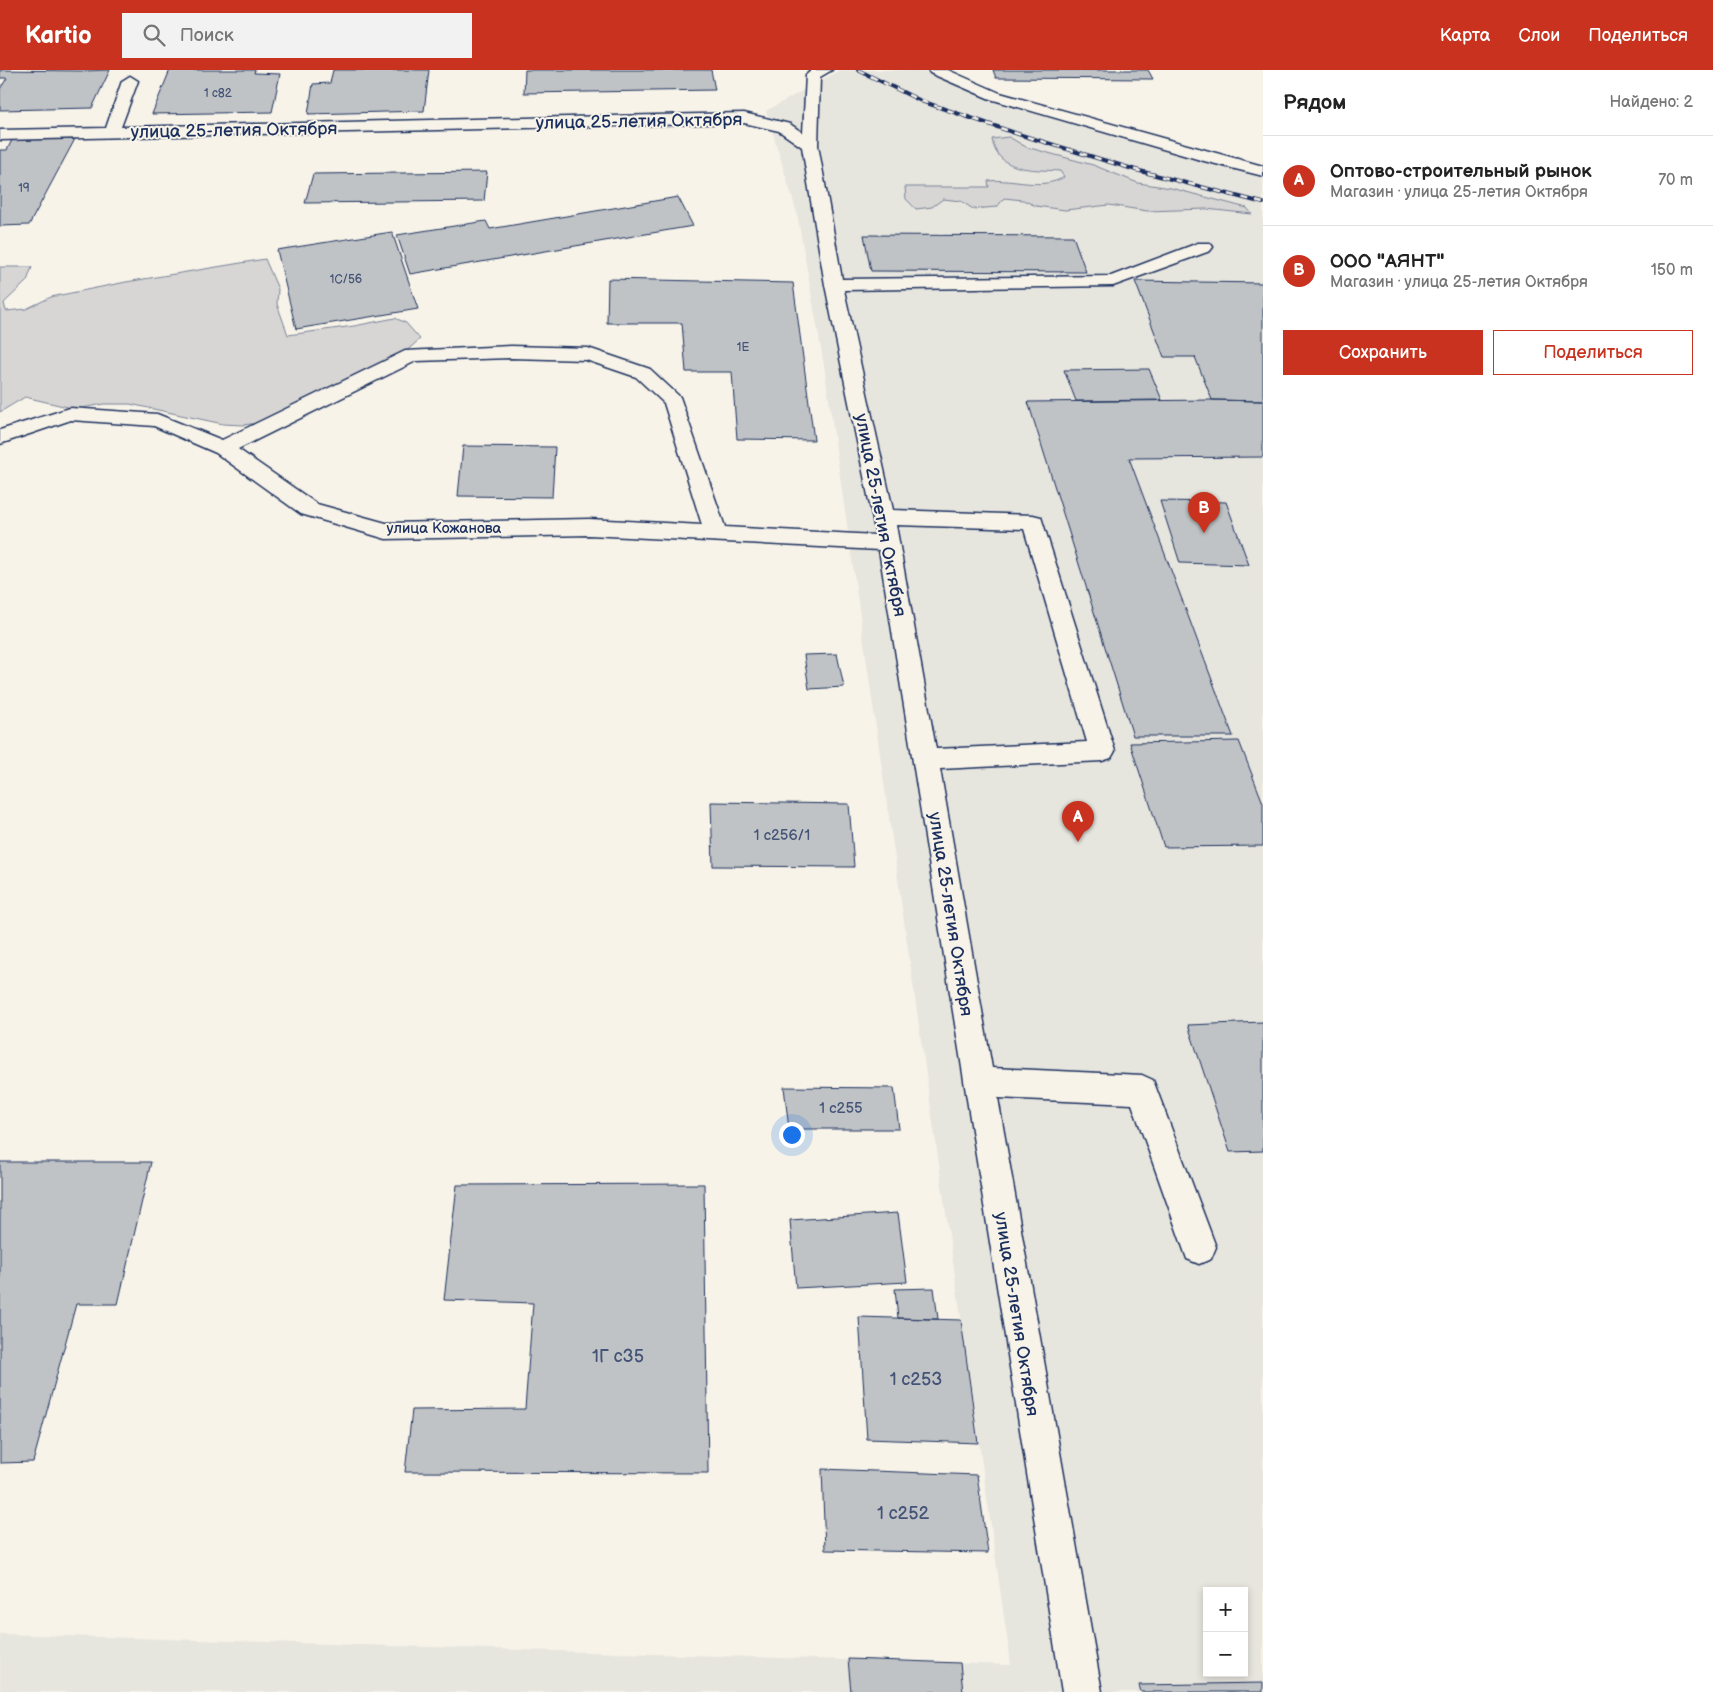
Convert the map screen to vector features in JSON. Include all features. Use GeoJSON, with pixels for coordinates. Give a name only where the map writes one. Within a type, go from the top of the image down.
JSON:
{"type":"FeatureCollection","features":[{"type":"Feature","properties":{"kind":"street"},"geometry":{"type":"LineString","coordinates":[[810,145],[813,75],[825,70]]}},
{"type":"Feature","properties":{"kind":"street"},"geometry":{"type":"LineString","coordinates":[[935,70],[995,96],[1210,158],[1263,171]]}},
{"type":"Feature","properties":{"kind":"street"},"geometry":{"type":"LineString","coordinates":[[112,132],[130,81]]}},
{"type":"Feature","properties":{"kind":"street","name":"улица 25-летия Октября"},"geometry":{"type":"LineString","coordinates":[[0,135],[744,118],[784,127],[810,145],[834,285],[886,530],[1082,1692]]}},
{"type":"Feature","properties":{"kind":"street"},"geometry":{"type":"LineString","coordinates":[[834,285],[1113,281],[1204,247]]}},
{"type":"Feature","properties":{"kind":"street"},"geometry":{"type":"LineString","coordinates":[[222,448],[412,355],[511,352],[588,354],[643,373],[673,401],[716,534]]}},
{"type":"Feature","properties":{"kind":"street","name":"улица Кожанова"},"geometry":{"type":"LineString","coordinates":[[0,437],[70,414],[157,420],[222,448],[309,509],[386,531],[589,527],[716,534],[886,530],[1033,522],[1102,751],[925,760]]}},
{"type":"Feature","properties":{"kind":"street"},"geometry":{"type":"LineString","coordinates":[[978,1082],[1142,1090],[1199,1247]]}},
{"type":"Feature","properties":{"kind":"shaded area"},"geometry":{"type":"Polygon","coordinates":[[[840,70],[921,70],[983,97],[1143,145],[1263,177],[1263,1692],[0,1692],[0,1634],[1011,1665],[824,365],[797,213],[766,111],[840,70]]]}},
{"type":"Feature","properties":{"kind":"shaded area"},"geometry":{"type":"Polygon","coordinates":[[[1009,137],[1026,147],[1093,165],[1138,183],[1171,188],[1247,208],[1252,214],[1206,209],[1147,211],[1109,205],[1065,210],[1036,206],[1023,200],[1004,198],[997,207],[973,209],[961,201],[943,199],[932,207],[916,209],[906,199],[905,187],[989,187],[988,181],[1036,184],[1055,181],[1064,177],[1060,171],[1028,169],[1009,164],[995,150],[992,139],[1009,137]]]}},
{"type":"Feature","properties":{"kind":"shaded area"},"geometry":{"type":"Polygon","coordinates":[[[265,259],[278,289],[277,304],[288,335],[395,318],[406,323],[420,339],[403,354],[272,421],[243,425],[223,424],[130,404],[104,404],[76,409],[25,397],[0,412],[0,267],[32,267],[27,281],[4,303],[6,311],[26,309],[51,297],[126,282],[265,259]]]}},
{"type":"Feature","properties":{"kind":"building"},"geometry":{"type":"Polygon","coordinates":[[[0,70],[110,70],[92,108],[0,110],[0,89],[7,78],[0,78],[0,70]]]}},
{"type":"Feature","properties":{"kind":"building"},"geometry":{"type":"Polygon","coordinates":[[[170,70],[255,70],[254,73],[280,74],[272,112],[152,114],[170,70]]]}},
{"type":"Feature","properties":{"kind":"building"},"geometry":{"type":"Polygon","coordinates":[[[333,70],[429,70],[424,111],[308,114],[313,84],[330,83],[333,70]]]}},
{"type":"Feature","properties":{"kind":"building"},"geometry":{"type":"Polygon","coordinates":[[[525,70],[711,70],[715,90],[524,93],[525,70]]]}},
{"type":"Feature","properties":{"kind":"building"},"geometry":{"type":"Polygon","coordinates":[[[993,70],[1148,70],[1153,79],[996,78],[993,70]]]}},
{"type":"Feature","properties":{"kind":"building"},"geometry":{"type":"Polygon","coordinates":[[[75,139],[29,225],[0,226],[0,150],[7,150],[12,140],[75,139]]]}},
{"type":"Feature","properties":{"kind":"building"},"geometry":{"type":"Polygon","coordinates":[[[487,172],[484,201],[305,203],[313,174],[487,172]]]}},
{"type":"Feature","properties":{"kind":"building"},"geometry":{"type":"Polygon","coordinates":[[[678,197],[693,226],[410,274],[397,235],[486,221],[490,229],[678,197]]]}},
{"type":"Feature","properties":{"kind":"building"},"geometry":{"type":"Polygon","coordinates":[[[392,232],[418,309],[296,329],[277,250],[392,232]]]}},
{"type":"Feature","properties":{"kind":"building"},"geometry":{"type":"Polygon","coordinates":[[[864,235],[1073,236],[1086,272],[871,271],[864,235]]]}},
{"type":"Feature","properties":{"kind":"building"},"geometry":{"type":"Polygon","coordinates":[[[608,279],[793,283],[814,440],[737,439],[732,372],[686,372],[682,323],[607,323],[608,279]]]}},
{"type":"Feature","properties":{"kind":"building"},"geometry":{"type":"Polygon","coordinates":[[[1135,281],[1263,283],[1263,401],[1212,400],[1195,357],[1164,357],[1135,281]]]}},
{"type":"Feature","properties":{"kind":"building"},"geometry":{"type":"Polygon","coordinates":[[[1149,369],[1162,400],[1076,401],[1064,370],[1149,369]]]}},
{"type":"Feature","properties":{"kind":"building"},"geometry":{"type":"Polygon","coordinates":[[[1263,401],[1263,457],[1129,458],[1233,736],[1133,736],[1028,402],[1263,401]]]}},
{"type":"Feature","properties":{"kind":"building"},"geometry":{"type":"Polygon","coordinates":[[[463,446],[555,447],[552,497],[458,496],[463,446]]]}},
{"type":"Feature","properties":{"kind":"building"},"geometry":{"type":"Polygon","coordinates":[[[1160,501],[1226,502],[1249,565],[1180,563],[1160,501]]]}},
{"type":"Feature","properties":{"kind":"building"},"geometry":{"type":"Polygon","coordinates":[[[837,654],[844,687],[809,689],[804,655],[837,654]]]}},
{"type":"Feature","properties":{"kind":"building"},"geometry":{"type":"Polygon","coordinates":[[[1239,741],[1263,803],[1263,846],[1164,847],[1130,743],[1239,741]]]}},
{"type":"Feature","properties":{"kind":"building"},"geometry":{"type":"Polygon","coordinates":[[[711,802],[849,804],[854,867],[713,866],[711,802]]]}},
{"type":"Feature","properties":{"kind":"building"},"geometry":{"type":"Polygon","coordinates":[[[1263,1022],[1263,1151],[1230,1152],[1188,1025],[1263,1022]]]}},
{"type":"Feature","properties":{"kind":"building"},"geometry":{"type":"Polygon","coordinates":[[[784,1087],[894,1088],[899,1129],[789,1129],[784,1087]]]}},
{"type":"Feature","properties":{"kind":"building"},"geometry":{"type":"Polygon","coordinates":[[[0,1162],[151,1162],[118,1304],[76,1304],[33,1462],[0,1463],[0,1162]]]}},
{"type":"Feature","properties":{"kind":"building"},"geometry":{"type":"Polygon","coordinates":[[[704,1184],[708,1473],[405,1472],[412,1410],[525,1409],[533,1303],[444,1300],[457,1185],[704,1184]]]}},
{"type":"Feature","properties":{"kind":"building"},"geometry":{"type":"Polygon","coordinates":[[[898,1213],[907,1282],[796,1288],[790,1220],[898,1213]]]}},
{"type":"Feature","properties":{"kind":"building"},"geometry":{"type":"Polygon","coordinates":[[[934,1288],[938,1319],[898,1318],[895,1289],[934,1288]]]}},
{"type":"Feature","properties":{"kind":"building"},"geometry":{"type":"Polygon","coordinates":[[[859,1317],[961,1320],[978,1443],[867,1439],[859,1317]]]}},
{"type":"Feature","properties":{"kind":"building"},"geometry":{"type":"Polygon","coordinates":[[[822,1469],[977,1475],[988,1553],[825,1550],[822,1469]]]}},
{"type":"Feature","properties":{"kind":"building"},"geometry":{"type":"Polygon","coordinates":[[[848,1659],[960,1663],[963,1692],[851,1692],[848,1659]]]}},
{"type":"Feature","properties":{"kind":"building"},"geometry":{"type":"Polygon","coordinates":[[[1263,1683],[1263,1692],[1141,1692],[1139,1685],[1263,1683]]]}},
{"type":"Feature","properties":{"kind":"railway"},"geometry":{"type":"LineString","coordinates":[[858,70],[921,101],[1018,134],[1136,170],[1263,203]]}},
{"type":"Feature","properties":{"kind":"place","name":"ООО \"АЯНТ\""},"geometry":{"type":"Point","coordinates":[1204,533]}},
{"type":"Feature","properties":{"kind":"place","name":"Оптово-строительный рынок"},"geometry":{"type":"Point","coordinates":[1078,842]}}]}
